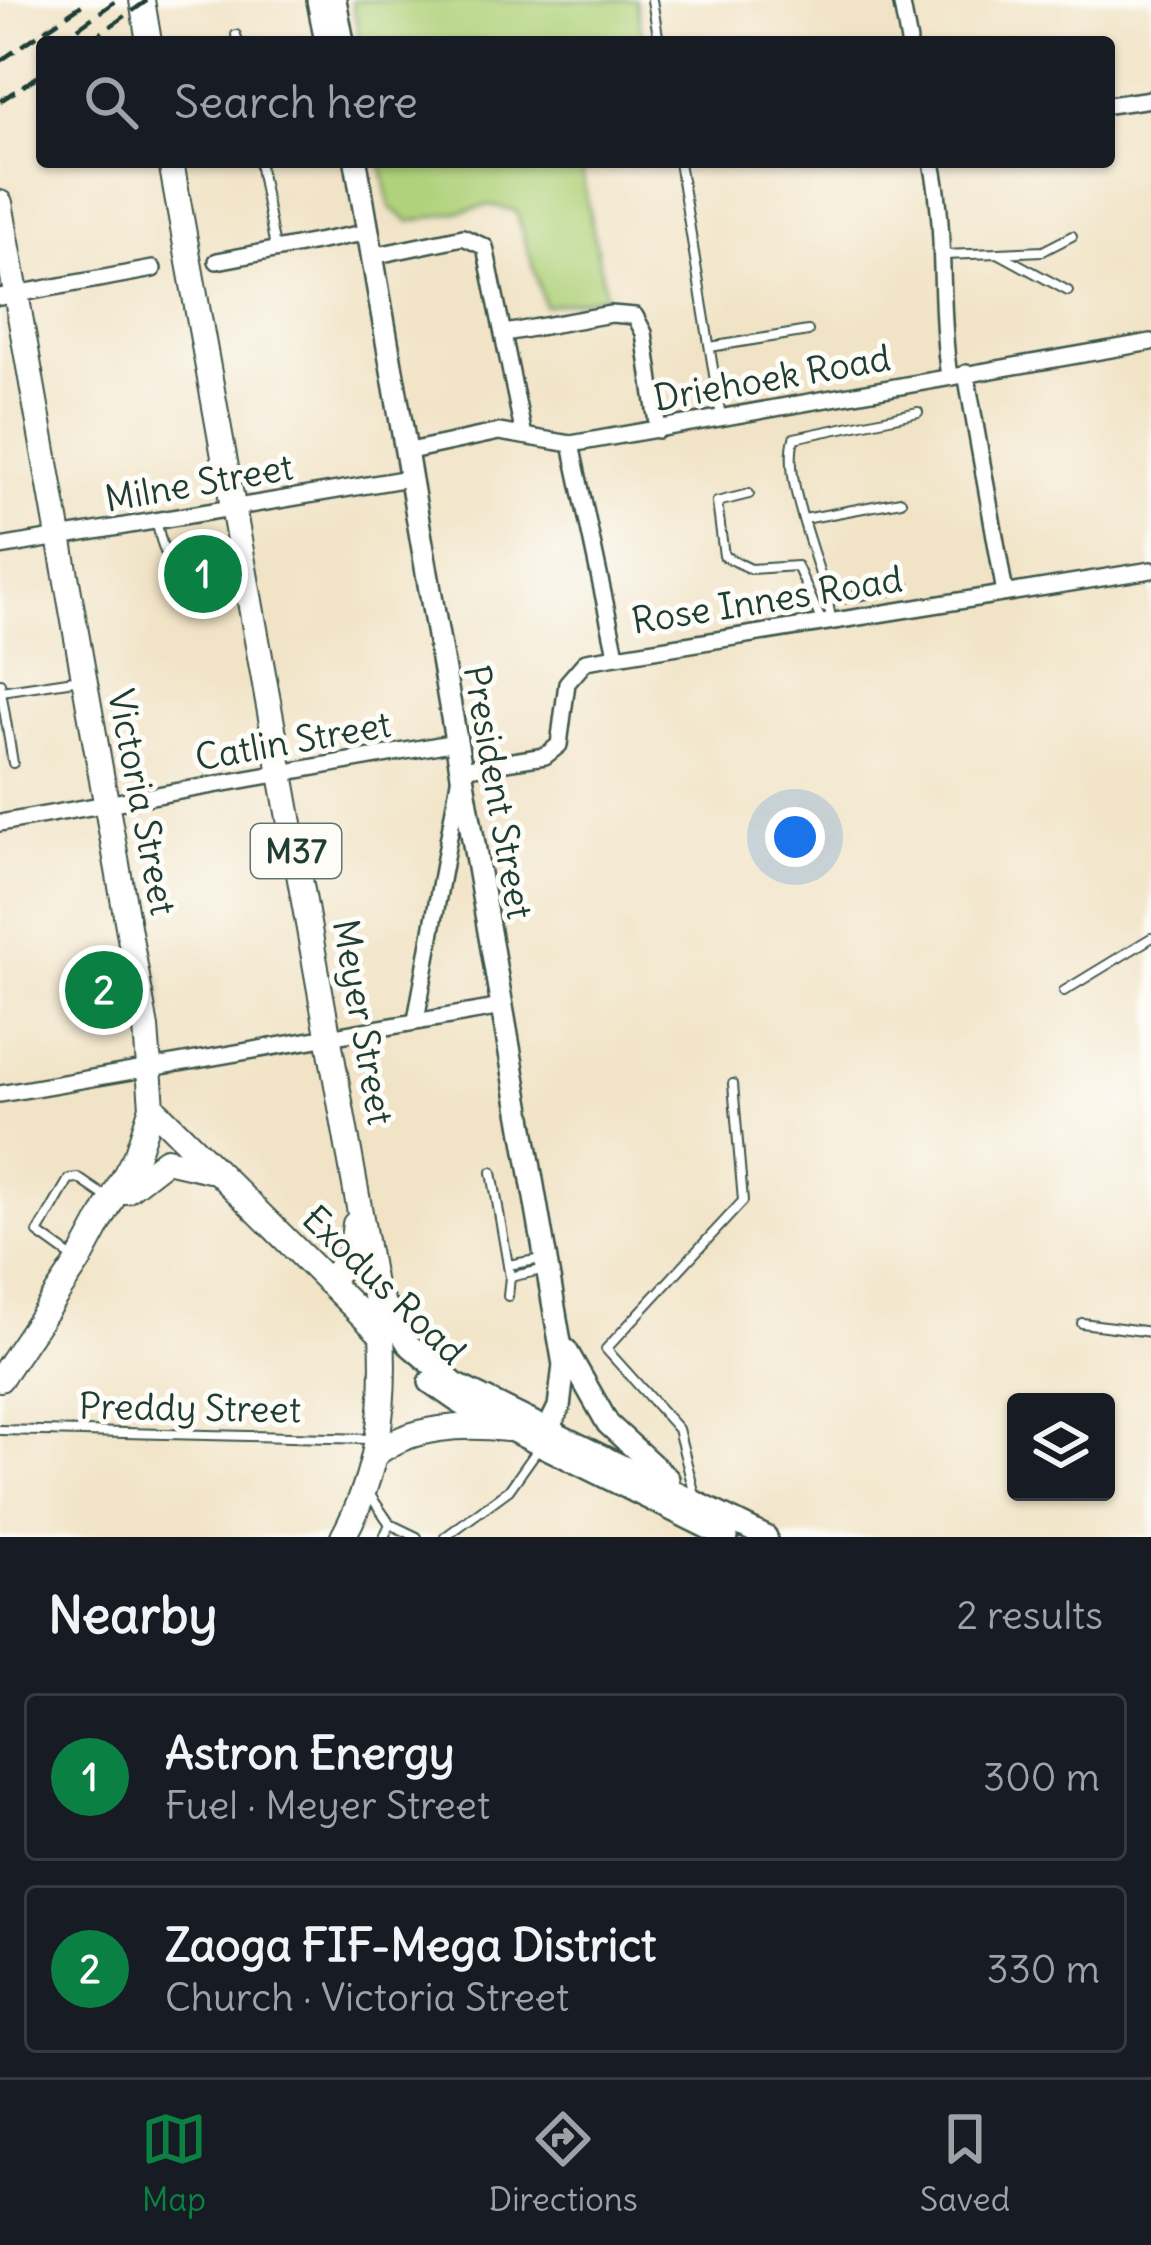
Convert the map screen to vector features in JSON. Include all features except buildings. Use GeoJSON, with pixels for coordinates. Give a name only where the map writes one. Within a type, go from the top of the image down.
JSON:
{"type":"FeatureCollection","features":[{"type":"Feature","properties":{"kind":"main road"},"geometry":{"type":"LineString","coordinates":[[142,0],[148,36]]}},
{"type":"Feature","properties":{"kind":"main road","name":"Meyer Street"},"geometry":{"type":"LineString","coordinates":[[172,168],[382,1335],[385,1385],[378,1447],[343,1537]]}},
{"type":"Feature","properties":{"kind":"main road","name":"Victoria Street"},"geometry":{"type":"LineString","coordinates":[[0,203],[9,296],[106,805],[150,1068],[152,1107],[117,1200],[0,1379]]}},
{"type":"Feature","properties":{"kind":"main road","name":"Exodus Road"},"geometry":{"type":"LineString","coordinates":[[152,1107],[382,1335]]}},
{"type":"Feature","properties":{"kind":"main road"},"geometry":{"type":"LineString","coordinates":[[117,1200],[166,1160],[212,1171]]}},
{"type":"Feature","properties":{"kind":"main road"},"geometry":{"type":"LineString","coordinates":[[328,1282],[351,1254],[358,1192]]}},
{"type":"Feature","properties":{"kind":"main road"},"geometry":{"type":"LineString","coordinates":[[378,1447],[400,1438],[469,1426],[507,1429]]}},
{"type":"Feature","properties":{"kind":"street"},"geometry":{"type":"LineString","coordinates":[[318,0],[325,36]]}},
{"type":"Feature","properties":{"kind":"street"},"geometry":{"type":"LineString","coordinates":[[335,0],[343,36]]}},
{"type":"Feature","properties":{"kind":"street"},"geometry":{"type":"LineString","coordinates":[[901,0],[907,36]]}},
{"type":"Feature","properties":{"kind":"street"},"geometry":{"type":"LineString","coordinates":[[1115,104],[1151,99]]}},
{"type":"Feature","properties":{"kind":"street","name":"President Street"},"geometry":{"type":"LineString","coordinates":[[357,168],[560,1339],[564,1387],[543,1438]]}},
{"type":"Feature","properties":{"kind":"street"},"geometry":{"type":"LineString","coordinates":[[933,168],[943,214],[958,375],[1005,593]]}},
{"type":"Feature","properties":{"kind":"street"},"geometry":{"type":"LineString","coordinates":[[217,261],[369,232]]}},
{"type":"Feature","properties":{"kind":"street"},"geometry":{"type":"LineString","coordinates":[[373,256],[464,237],[480,242],[505,333],[524,436]]}},
{"type":"Feature","properties":{"kind":"street"},"geometry":{"type":"LineString","coordinates":[[9,296],[153,269]]}},
{"type":"Feature","properties":{"kind":"street"},"geometry":{"type":"LineString","coordinates":[[505,333],[610,314],[635,316],[644,333],[658,430]]}},
{"type":"Feature","properties":{"kind":"street","name":"Driehoek Road"},"geometry":{"type":"LineString","coordinates":[[405,452],[499,432],[571,444],[1151,341]]}},
{"type":"Feature","properties":{"kind":"street"},"geometry":{"type":"LineString","coordinates":[[571,444],[616,654]]}},
{"type":"Feature","properties":{"kind":"street","name":"Milne Street"},"geometry":{"type":"LineString","coordinates":[[0,547],[409,478]]}},
{"type":"Feature","properties":{"kind":"street","name":"Rose Innes Road"},"geometry":{"type":"LineString","coordinates":[[461,769],[545,756],[559,746],[566,683],[574,669],[616,654],[1151,570]]}},
{"type":"Feature","properties":{"kind":"street","name":"Catlin Street"},"geometry":{"type":"LineString","coordinates":[[0,823],[455,742]]}},
{"type":"Feature","properties":{"kind":"street"},"geometry":{"type":"LineString","coordinates":[[416,1020],[461,769]]}},
{"type":"Feature","properties":{"kind":"street"},"geometry":{"type":"LineString","coordinates":[[4,1095],[328,1034],[502,1007]]}},
{"type":"Feature","properties":{"kind":"street","name":"Exodus Road"},"geometry":{"type":"LineString","coordinates":[[373,1283],[409,1344],[430,1366],[543,1438],[727,1537]]}},
{"type":"Feature","properties":{"kind":"street","name":"Exodus Road"},"geometry":{"type":"LineString","coordinates":[[382,1335],[442,1392],[507,1429],[543,1438],[690,1500],[757,1535]]}},
{"type":"Feature","properties":{"kind":"street"},"geometry":{"type":"LineString","coordinates":[[560,1339],[608,1424],[690,1500]]}},
{"type":"Feature","properties":{"kind":"lane"},"geometry":{"type":"LineString","coordinates":[[652,0],[658,36]]}},
{"type":"Feature","properties":{"kind":"lane"},"geometry":{"type":"LineString","coordinates":[[261,168],[275,250]]}},
{"type":"Feature","properties":{"kind":"lane"},"geometry":{"type":"LineString","coordinates":[[681,168],[722,419]]}},
{"type":"Feature","properties":{"kind":"lane"},"geometry":{"type":"LineString","coordinates":[[944,255],[1043,250],[1072,236]]}},
{"type":"Feature","properties":{"kind":"lane"},"geometry":{"type":"LineString","coordinates":[[998,254],[1068,291]]}},
{"type":"Feature","properties":{"kind":"lane"},"geometry":{"type":"LineString","coordinates":[[710,347],[808,331]]}},
{"type":"Feature","properties":{"kind":"lane"},"geometry":{"type":"LineString","coordinates":[[826,621],[829,601],[812,559],[792,446],[799,434],[918,412]]}},
{"type":"Feature","properties":{"kind":"lane"},"geometry":{"type":"LineString","coordinates":[[749,494],[717,502],[724,556],[751,569],[797,566],[826,621]]}},
{"type":"Feature","properties":{"kind":"lane"},"geometry":{"type":"LineString","coordinates":[[804,518],[901,501]]}},
{"type":"Feature","properties":{"kind":"lane"},"geometry":{"type":"LineString","coordinates":[[156,520],[164,555],[174,565],[184,595],[250,589]]}},
{"type":"Feature","properties":{"kind":"lane"},"geometry":{"type":"LineString","coordinates":[[829,601],[906,587]]}},
{"type":"Feature","properties":{"kind":"lane"},"geometry":{"type":"LineString","coordinates":[[13,763],[1,687],[82,679]]}},
{"type":"Feature","properties":{"kind":"lane"},"geometry":{"type":"LineString","coordinates":[[1064,991],[1151,938]]}},
{"type":"Feature","properties":{"kind":"lane"},"geometry":{"type":"LineString","coordinates":[[690,1500],[678,1429],[606,1349],[743,1201],[734,1084]]}},
{"type":"Feature","properties":{"kind":"lane"},"geometry":{"type":"LineString","coordinates":[[492,1172],[510,1277],[508,1296]]}},
{"type":"Feature","properties":{"kind":"lane"},"geometry":{"type":"LineString","coordinates":[[80,1261],[38,1233],[69,1179],[78,1178],[117,1200]]}},
{"type":"Feature","properties":{"kind":"lane"},"geometry":{"type":"LineString","coordinates":[[508,1265],[547,1264]]}},
{"type":"Feature","properties":{"kind":"lane"},"geometry":{"type":"LineString","coordinates":[[510,1277],[547,1264]]}},
{"type":"Feature","properties":{"kind":"lane"},"geometry":{"type":"LineString","coordinates":[[1082,1323],[1151,1332]]}},
{"type":"Feature","properties":{"kind":"lane","name":"Preddy Street"},"geometry":{"type":"LineString","coordinates":[[0,1430],[378,1447]]}},
{"type":"Feature","properties":{"kind":"lane"},"geometry":{"type":"LineString","coordinates":[[445,1537],[509,1490],[543,1438]]}},
{"type":"Feature","properties":{"kind":"lane"},"geometry":{"type":"LineString","coordinates":[[367,1485],[391,1524],[417,1537]]}},
{"type":"Feature","properties":{"kind":"lane"},"geometry":{"type":"LineString","coordinates":[[384,1537],[391,1524]]}},
{"type":"Feature","properties":{"kind":"green space"},"geometry":{"type":"Polygon","coordinates":[[[352,0],[636,0],[642,36],[359,36],[352,0]]]}},
{"type":"Feature","properties":{"kind":"green space"},"geometry":{"type":"Polygon","coordinates":[[[382,168],[586,168],[582,174],[606,296],[545,306],[516,211],[491,205],[409,222],[390,207],[382,168]]]}},
{"type":"Feature","properties":{"kind":"railway"},"geometry":{"type":"LineString","coordinates":[[36,36],[89,0]]}},
{"type":"Feature","properties":{"kind":"railway"},"geometry":{"type":"LineString","coordinates":[[78,28],[117,0]]}},
{"type":"Feature","properties":{"kind":"railway"},"geometry":{"type":"LineString","coordinates":[[97,36],[148,0]]}},
{"type":"Feature","properties":{"kind":"railway"},"geometry":{"type":"LineString","coordinates":[[0,61],[36,36]]}},
{"type":"Feature","properties":{"kind":"railway"},"geometry":{"type":"LineString","coordinates":[[0,101],[36,78]]}},
{"type":"Feature","properties":{"kind":"place","name":"Astron Energy"},"geometry":{"type":"Point","coordinates":[203,574]}},
{"type":"Feature","properties":{"kind":"place","name":"Zaoga FIF-Mega District"},"geometry":{"type":"Point","coordinates":[104,990]}}]}
